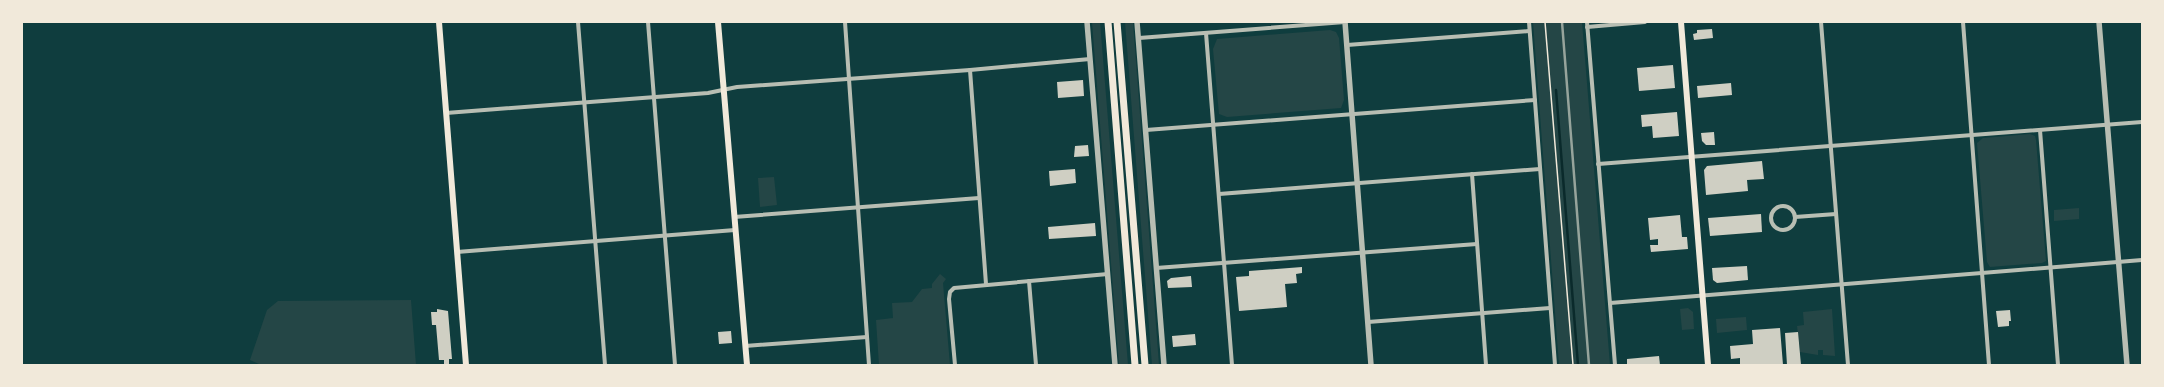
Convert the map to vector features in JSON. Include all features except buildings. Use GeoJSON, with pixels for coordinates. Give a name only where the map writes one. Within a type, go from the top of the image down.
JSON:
{"type":"FeatureCollection","features":[{"type":"Feature","properties":{"kind":"highway"},"geometry":{"type":"LineString","coordinates":[[1108,22],[1135,365]]}},
{"type":"Feature","properties":{"kind":"highway"},"geometry":{"type":"LineString","coordinates":[[1118,22],[1145,365]]}},
{"type":"Feature","properties":{"kind":"main road"},"geometry":{"type":"LineString","coordinates":[[439,22],[466,365]]}},
{"type":"Feature","properties":{"kind":"main road"},"geometry":{"type":"LineString","coordinates":[[718,22],[746,365]]}},
{"type":"Feature","properties":{"kind":"main road"},"geometry":{"type":"LineString","coordinates":[[1681,22],[1708,365]]}},
{"type":"Feature","properties":{"kind":"street"},"geometry":{"type":"LineString","coordinates":[[578,22],[605,365]]}},
{"type":"Feature","properties":{"kind":"street"},"geometry":{"type":"LineString","coordinates":[[648,22],[675,365]]}},
{"type":"Feature","properties":{"kind":"street"},"geometry":{"type":"LineString","coordinates":[[845,22],[870,365]]}},
{"type":"Feature","properties":{"kind":"street"},"geometry":{"type":"LineString","coordinates":[[1087,22],[1115,365]]}},
{"type":"Feature","properties":{"kind":"street"},"geometry":{"type":"LineString","coordinates":[[1137,22],[1164,365]]}},
{"type":"Feature","properties":{"kind":"street"},"geometry":{"type":"LineString","coordinates":[[1275,22],[1276,28]]}},
{"type":"Feature","properties":{"kind":"street"},"geometry":{"type":"LineString","coordinates":[[1138,38],[1345,22],[1371,365]]}},
{"type":"Feature","properties":{"kind":"street"},"geometry":{"type":"LineString","coordinates":[[1529,22],[1555,365]]}},
{"type":"Feature","properties":{"kind":"street"},"geometry":{"type":"LineString","coordinates":[[1615,365],[1587,24],[1645,22]]}},
{"type":"Feature","properties":{"kind":"street"},"geometry":{"type":"LineString","coordinates":[[1822,22],[1848,365]]}},
{"type":"Feature","properties":{"kind":"street"},"geometry":{"type":"LineString","coordinates":[[1962,22],[1989,365]]}},
{"type":"Feature","properties":{"kind":"street"},"geometry":{"type":"LineString","coordinates":[[2100,22],[2127,365]]}},
{"type":"Feature","properties":{"kind":"street"},"geometry":{"type":"LineString","coordinates":[[1347,45],[1529,31]]}},
{"type":"Feature","properties":{"kind":"street"},"geometry":{"type":"LineString","coordinates":[[1206,33],[1232,365]]}},
{"type":"Feature","properties":{"kind":"street"},"geometry":{"type":"LineString","coordinates":[[446,113],[708,93],[737,87],[970,70],[1090,59]]}},
{"type":"Feature","properties":{"kind":"street"},"geometry":{"type":"LineString","coordinates":[[970,70],[986,284]]}},
{"type":"Feature","properties":{"kind":"street"},"geometry":{"type":"LineString","coordinates":[[1146,130],[1535,100]]}},
{"type":"Feature","properties":{"kind":"street"},"geometry":{"type":"LineString","coordinates":[[1598,164],[2142,122]]}},
{"type":"Feature","properties":{"kind":"street"},"geometry":{"type":"LineString","coordinates":[[2040,130],[2058,365]]}},
{"type":"Feature","properties":{"kind":"street"},"geometry":{"type":"LineString","coordinates":[[1219,194],[1540,169]]}},
{"type":"Feature","properties":{"kind":"street"},"geometry":{"type":"LineString","coordinates":[[1472,174],[1486,365]]}},
{"type":"Feature","properties":{"kind":"street"},"geometry":{"type":"LineString","coordinates":[[734,217],[979,198]]}},
{"type":"Feature","properties":{"kind":"street"},"geometry":{"type":"LineString","coordinates":[[1785,206],[1792,210],[1795,218],[1793,225],[1783,230],[1776,228],[1771,217],[1774,210],[1785,206]]}},
{"type":"Feature","properties":{"kind":"street"},"geometry":{"type":"LineString","coordinates":[[1795,218],[1836,214]]}},
{"type":"Feature","properties":{"kind":"street"},"geometry":{"type":"LineString","coordinates":[[457,252],[735,230]]}},
{"type":"Feature","properties":{"kind":"street"},"geometry":{"type":"LineString","coordinates":[[1156,268],[1477,244]]}},
{"type":"Feature","properties":{"kind":"street"},"geometry":{"type":"LineString","coordinates":[[1610,303],[2142,260]]}},
{"type":"Feature","properties":{"kind":"street"},"geometry":{"type":"LineString","coordinates":[[955,365],[949,299],[952,290],[960,286],[1108,274]]}},
{"type":"Feature","properties":{"kind":"street"},"geometry":{"type":"LineString","coordinates":[[1029,281],[1036,365]]}},
{"type":"Feature","properties":{"kind":"street"},"geometry":{"type":"LineString","coordinates":[[1368,322],[1550,308]]}},
{"type":"Feature","properties":{"kind":"street"},"geometry":{"type":"LineString","coordinates":[[745,346],[868,337]]}},
{"type":"Feature","properties":{"kind":"path"},"geometry":{"type":"LineString","coordinates":[[1545,22],[1573,365]]}},
{"type":"Feature","properties":{"kind":"shaded area"},"geometry":{"type":"Polygon","coordinates":[[[1092,22],[1100,22],[1128,365],[1119,365],[1092,22]]]}},
{"type":"Feature","properties":{"kind":"shaded area"},"geometry":{"type":"Polygon","coordinates":[[[1125,22],[1133,22],[1159,365],[1152,365],[1125,22]]]}},
{"type":"Feature","properties":{"kind":"shaded area"},"geometry":{"type":"Polygon","coordinates":[[[1533,22],[1582,22],[1610,365],[1559,365],[1533,22]]]}},
{"type":"Feature","properties":{"kind":"shaded area"},"geometry":{"type":"Polygon","coordinates":[[[1330,30],[1336,32],[1339,38],[1344,100],[1341,108],[1227,117],[1219,114],[1213,49],[1217,39],[1330,30]]]}},
{"type":"Feature","properties":{"kind":"shaded area"},"geometry":{"type":"Polygon","coordinates":[[[2030,134],[2035,136],[2036,140],[2046,261],[2042,263],[1990,267],[1987,262],[1977,143],[1983,138],[2030,134]]]}},
{"type":"Feature","properties":{"kind":"shaded area"},"geometry":{"type":"Polygon","coordinates":[[[774,177],[777,205],[760,207],[758,178],[774,177]]]}},
{"type":"Feature","properties":{"kind":"shaded area"},"geometry":{"type":"Polygon","coordinates":[[[2079,208],[2079,219],[2054,221],[2054,210],[2079,208]]]}},
{"type":"Feature","properties":{"kind":"shaded area"},"geometry":{"type":"Polygon","coordinates":[[[940,274],[946,279],[943,283],[950,365],[879,365],[876,320],[893,318],[892,303],[912,302],[922,289],[932,288],[932,284],[940,274]]]}},
{"type":"Feature","properties":{"kind":"shaded area"},"geometry":{"type":"Polygon","coordinates":[[[411,300],[416,365],[261,365],[250,360],[267,310],[278,301],[411,300]]]}},
{"type":"Feature","properties":{"kind":"shaded area"},"geometry":{"type":"Polygon","coordinates":[[[1688,308],[1693,312],[1694,329],[1682,330],[1680,309],[1688,308]]]}},
{"type":"Feature","properties":{"kind":"shaded area"},"geometry":{"type":"Polygon","coordinates":[[[1832,309],[1835,356],[1823,355],[1823,350],[1818,350],[1818,355],[1800,352],[1797,326],[1804,325],[1803,312],[1832,309]]]}},
{"type":"Feature","properties":{"kind":"shaded area"},"geometry":{"type":"Polygon","coordinates":[[[1746,317],[1747,330],[1717,333],[1716,319],[1746,317]]]}},
{"type":"Feature","properties":{"kind":"waterway"},"geometry":{"type":"LineString","coordinates":[[1556,90],[1578,365]]}},
{"type":"Feature","properties":{"kind":"railway"},"geometry":{"type":"LineString","coordinates":[[1562,22],[1589,365]]}}]}
